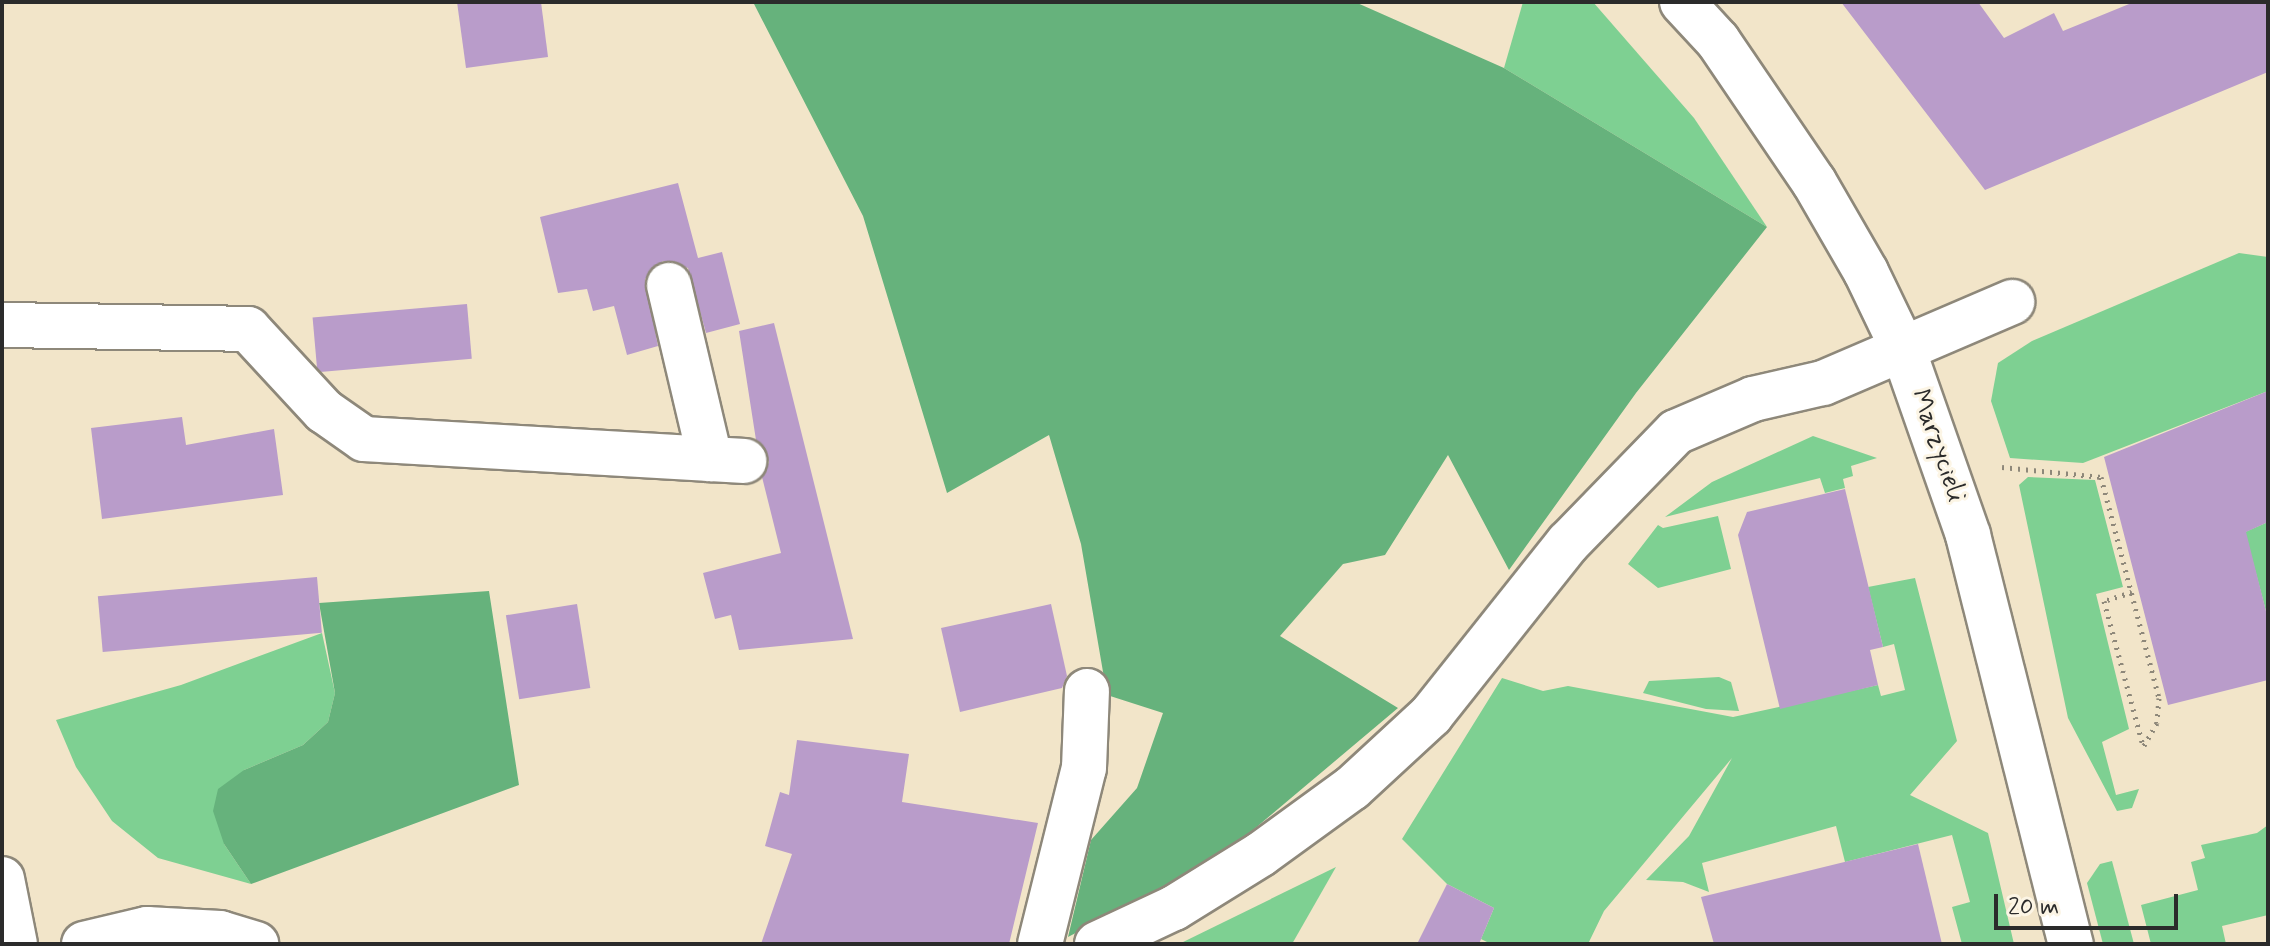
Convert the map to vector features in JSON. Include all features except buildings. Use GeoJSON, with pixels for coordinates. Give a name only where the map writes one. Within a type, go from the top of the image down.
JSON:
{"type":"FeatureCollection","features":[{"type":"Feature","properties":{"kind":"street","name":"Marzycieli"},"geometry":{"type":"LineString","coordinates":[[1682,2],[1718,41],[1814,182],[1866,272],[1903,349],[1968,535],[2071,944]]}},
{"type":"Feature","properties":{"kind":"street"},"geometry":{"type":"LineString","coordinates":[[2,325],[248,329],[324,411],[364,439],[727,460],[669,285]]}},
{"type":"Feature","properties":{"kind":"street"},"geometry":{"type":"LineString","coordinates":[[1097,944],[1174,908],[1261,854],[1352,788],[1431,715],[1568,543],[1676,432],[1753,399],[1823,383],[2012,302]]}},
{"type":"Feature","properties":{"kind":"street"},"geometry":{"type":"LineString","coordinates":[[1040,944],[1084,768],[1087,691]]}},
{"type":"Feature","properties":{"kind":"street"},"geometry":{"type":"LineString","coordinates":[[2,879],[15,944]]}},
{"type":"Feature","properties":{"kind":"street"},"geometry":{"type":"LineString","coordinates":[[84,944],[147,929],[220,933],[256,944]]}},
{"type":"Feature","properties":{"kind":"path"},"geometry":{"type":"LineString","coordinates":[[2002,467],[2101,477],[2132,592],[2138,603],[2159,698],[2157,723],[2143,747],[2104,601],[2132,592]]}},
{"type":"Feature","properties":{"kind":"green space"},"geometry":{"type":"Polygon","coordinates":[[[753,2],[1355,2],[1504,68],[1767,227],[1636,393],[1509,570],[1448,455],[1385,555],[1343,564],[1280,636],[1398,708],[1221,857],[1068,937],[1091,840],[1137,788],[1163,713],[1107,695],[1081,544],[1049,435],[947,493],[863,216],[753,2]]]}},
{"type":"Feature","properties":{"kind":"green space"},"geometry":{"type":"Polygon","coordinates":[[[1523,2],[1593,2],[1694,118],[1767,227],[1504,68],[1523,2]]]}},
{"type":"Feature","properties":{"kind":"green space"},"geometry":{"type":"Polygon","coordinates":[[[2239,253],[2268,257],[2268,391],[2083,463],[2010,458],[1991,401],[1998,363],[2032,341],[2239,253]]]}},
{"type":"Feature","properties":{"kind":"green space"},"geometry":{"type":"Polygon","coordinates":[[[1813,436],[1877,458],[1851,466],[1853,476],[1843,479],[1845,488],[1825,493],[1820,478],[1665,517],[1712,482],[1813,436]]]}},
{"type":"Feature","properties":{"kind":"green space"},"geometry":{"type":"Polygon","coordinates":[[[2028,477],[2095,480],[2123,587],[2096,594],[2129,729],[2102,742],[2116,795],[2139,789],[2132,808],[2117,811],[2068,718],[2019,485],[2028,477]]]}},
{"type":"Feature","properties":{"kind":"green space"},"geometry":{"type":"Polygon","coordinates":[[[1718,516],[1731,569],[1658,588],[1628,564],[1658,525],[1663,528],[1718,516]]]}},
{"type":"Feature","properties":{"kind":"green space"},"geometry":{"type":"Polygon","coordinates":[[[2268,522],[2268,619],[2245,532],[2268,522]]]}},
{"type":"Feature","properties":{"kind":"green space"},"geometry":{"type":"Polygon","coordinates":[[[1915,578],[1957,741],[1910,795],[1988,833],[2014,944],[1962,944],[1952,907],[1970,902],[1952,835],[1845,862],[1836,826],[1702,863],[1709,892],[1683,882],[1646,880],[1689,836],[1732,758],[1604,911],[1588,944],[1491,944],[1481,939],[1494,908],[1447,884],[1402,839],[1502,678],[1543,691],[1568,686],[1733,717],[1878,685],[1881,696],[1905,690],[1894,644],[1883,647],[1868,587],[1915,578]]]}},
{"type":"Feature","properties":{"kind":"green space"},"geometry":{"type":"Polygon","coordinates":[[[489,591],[519,785],[251,884],[224,844],[213,811],[218,789],[244,770],[303,745],[328,722],[335,693],[319,603],[489,591]]]}},
{"type":"Feature","properties":{"kind":"green space"},"geometry":{"type":"Polygon","coordinates":[[[322,633],[335,693],[328,722],[303,745],[244,770],[224,844],[251,884],[158,858],[112,821],[76,767],[56,720],[181,685],[322,633]]]}},
{"type":"Feature","properties":{"kind":"green space"},"geometry":{"type":"Polygon","coordinates":[[[1719,677],[1731,682],[1739,711],[1706,709],[1643,693],[1649,681],[1719,677]]]}},
{"type":"Feature","properties":{"kind":"green space"},"geometry":{"type":"Polygon","coordinates":[[[2268,825],[2268,915],[2222,926],[2226,944],[2151,944],[2141,905],[2198,890],[2191,862],[2205,858],[2201,845],[2257,833],[2268,825]]]}},
{"type":"Feature","properties":{"kind":"green space"},"geometry":{"type":"Polygon","coordinates":[[[2112,861],[2134,944],[2103,944],[2087,883],[2100,864],[2112,861]]]}},
{"type":"Feature","properties":{"kind":"green space"},"geometry":{"type":"Polygon","coordinates":[[[1336,867],[1292,944],[1179,944],[1336,867]]]}}]}
